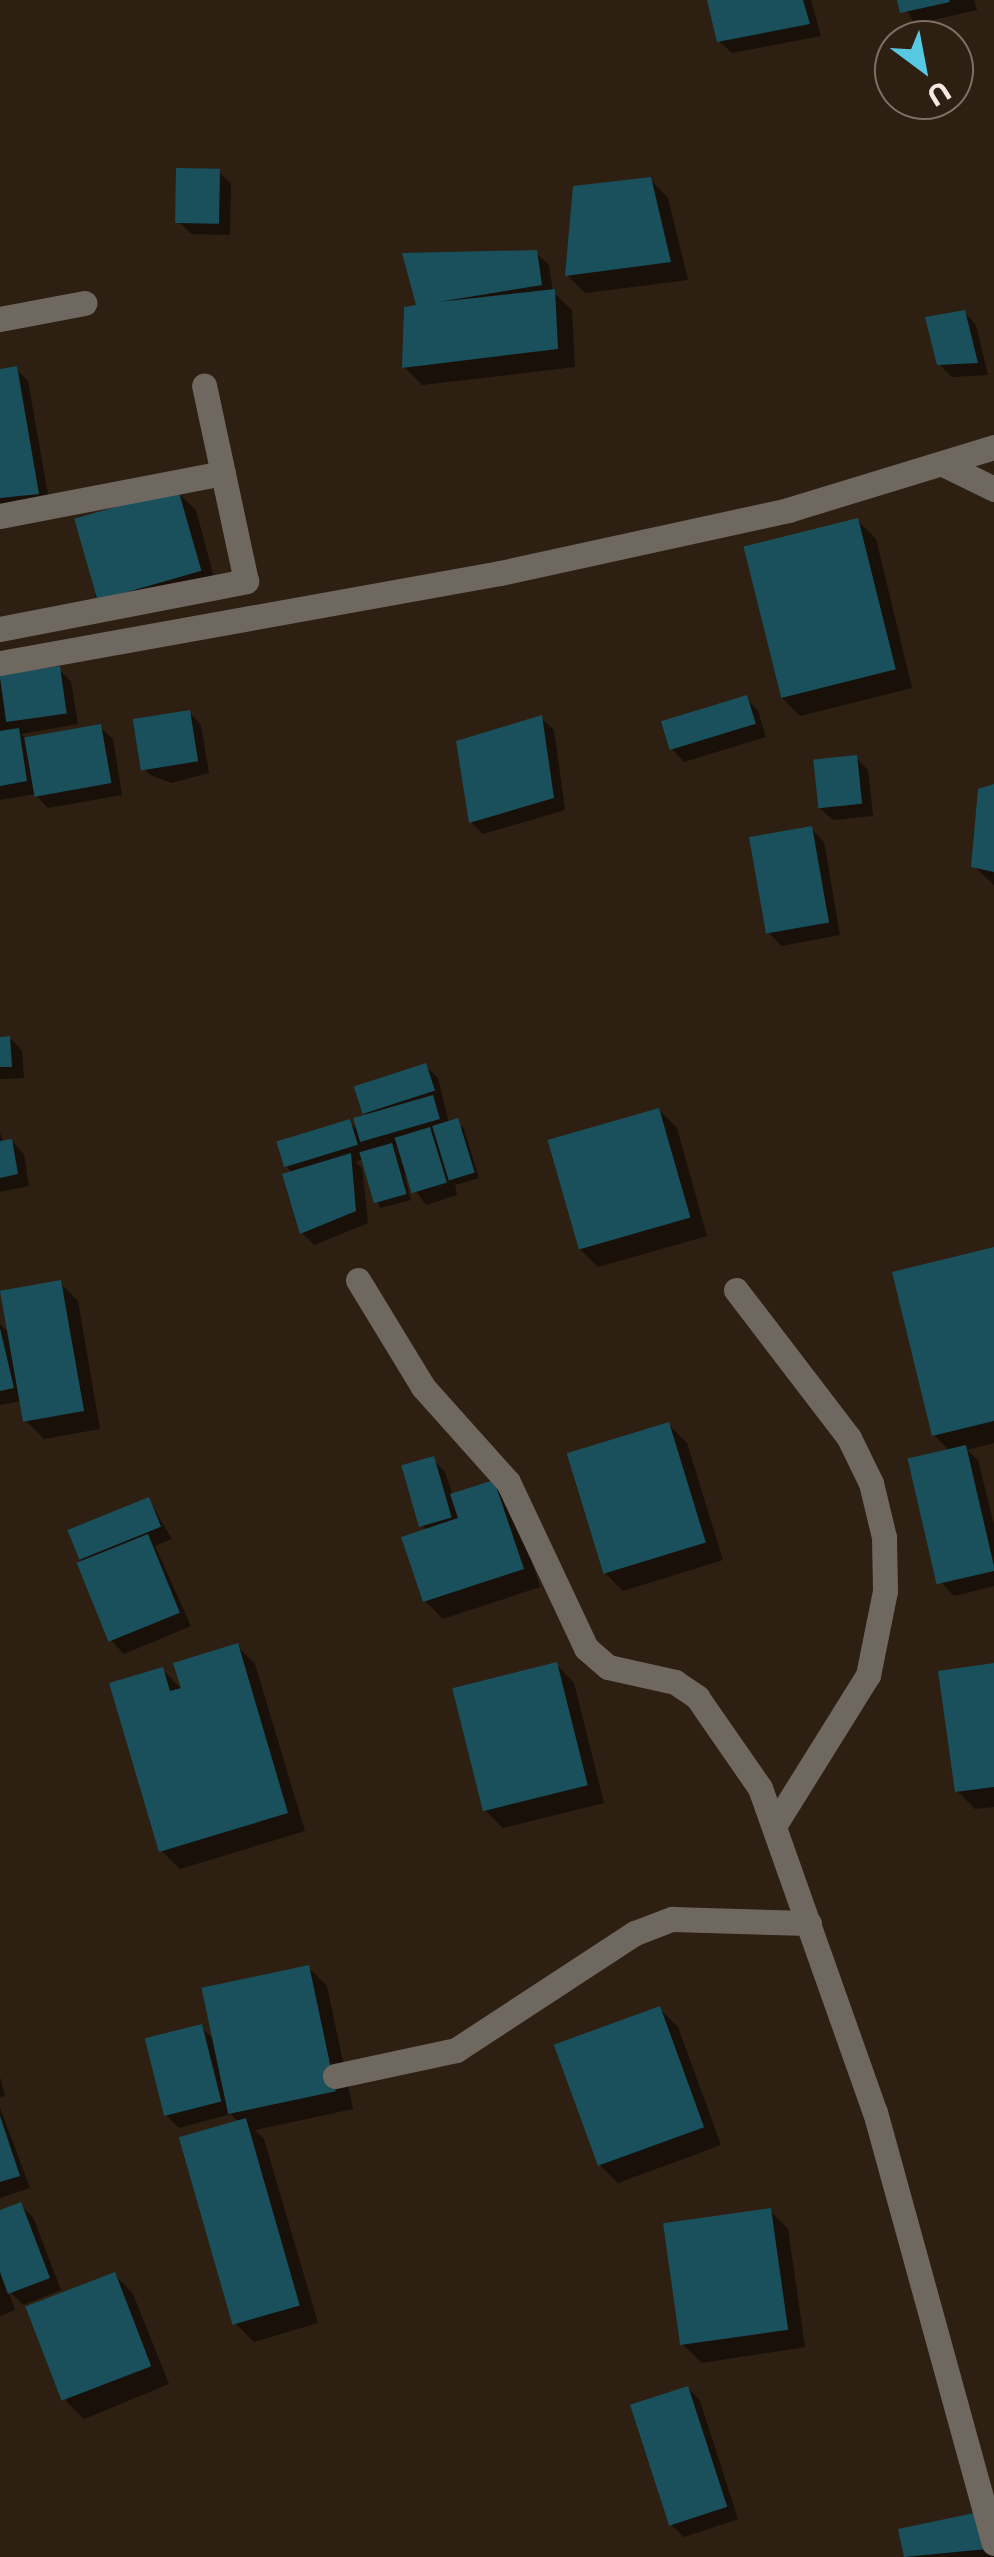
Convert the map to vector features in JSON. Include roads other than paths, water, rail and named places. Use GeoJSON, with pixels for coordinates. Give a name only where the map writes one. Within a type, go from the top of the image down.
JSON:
{"type":"FeatureCollection","features":[{"type":"Feature","properties":{"kind":"street"},"geometry":{"type":"LineString","coordinates":[[0,319],[85,303]]}},
{"type":"Feature","properties":{"kind":"street"},"geometry":{"type":"LineString","coordinates":[[0,630],[246,581],[204,386]]}},
{"type":"Feature","properties":{"kind":"street"},"geometry":{"type":"LineString","coordinates":[[0,663],[500,573],[788,510],[994,446]]}},
{"type":"Feature","properties":{"kind":"street"},"geometry":{"type":"LineString","coordinates":[[942,464],[994,489]]}},
{"type":"Feature","properties":{"kind":"street"},"geometry":{"type":"LineString","coordinates":[[0,516],[223,473]]}},
{"type":"Feature","properties":{"kind":"street"},"geometry":{"type":"LineString","coordinates":[[358,1280],[423,1387],[508,1482],[586,1648],[608,1667],[675,1682],[697,1697],[748,1766],[776,1823],[874,2112],[994,2544]]}},
{"type":"Feature","properties":{"kind":"street"},"geometry":{"type":"LineString","coordinates":[[736,1290],[849,1438],[871,1483],[884,1537],[885,1591],[868,1675],[776,1823]]}},
{"type":"Feature","properties":{"kind":"street"},"geometry":{"type":"LineString","coordinates":[[335,2076],[456,2050],[636,1932],[672,1920],[808,1923]]}}]}
